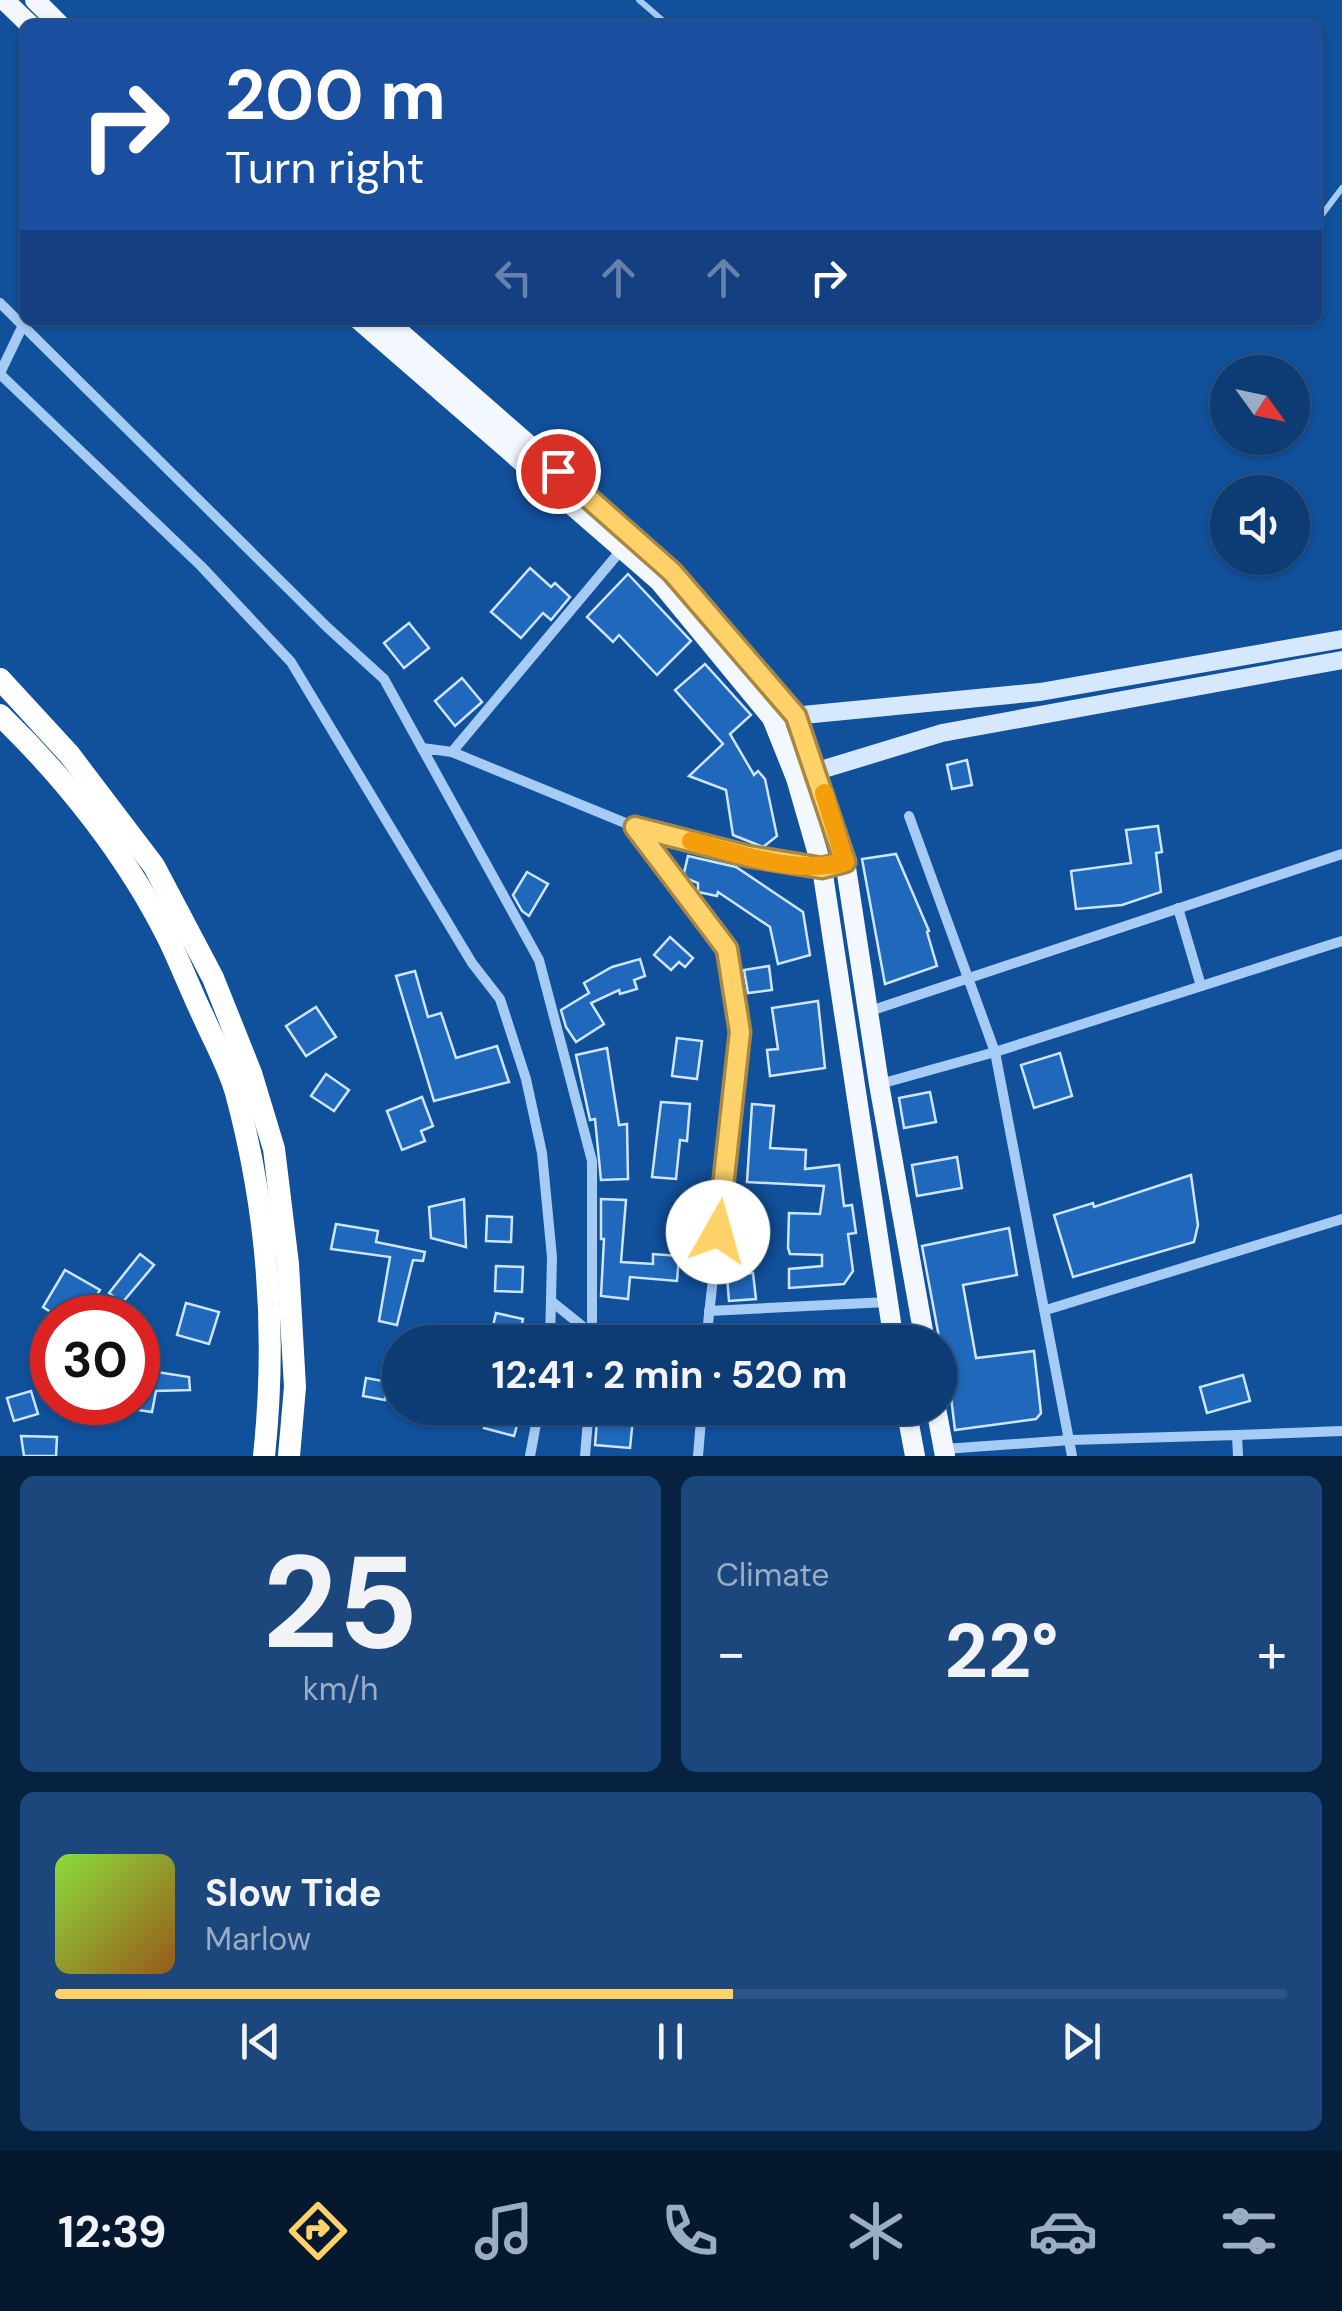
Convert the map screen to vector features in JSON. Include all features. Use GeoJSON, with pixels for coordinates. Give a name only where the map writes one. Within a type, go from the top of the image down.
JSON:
{"type":"FeatureCollection","features":[{"type":"Feature","properties":{"kind":"highway"},"geometry":{"type":"LineString","coordinates":[[0,678],[69,754],[154,866],[213,978],[251,1073],[274,1149],[288,1264],[295,1388],[288,1456]]}},
{"type":"Feature","properties":{"kind":"highway"},"geometry":{"type":"LineString","coordinates":[[0,715],[44,758],[117,855],[168,938],[235,1090],[257,1194],[271,1292],[270,1406],[264,1456]]}},
{"type":"Feature","properties":{"kind":"main road"},"geometry":{"type":"LineString","coordinates":[[4,0],[25,20]]}},
{"type":"Feature","properties":{"kind":"main road"},"geometry":{"type":"LineString","coordinates":[[35,0],[55,20]]}},
{"type":"Feature","properties":{"kind":"main road"},"geometry":{"type":"LineString","coordinates":[[365,325],[659,581],[772,718],[796,778],[822,868],[891,1325]]}},
{"type":"Feature","properties":{"kind":"main road"},"geometry":{"type":"LineString","coordinates":[[392,325],[672,572],[796,716],[845,862],[922,1325]]}},
{"type":"Feature","properties":{"kind":"main road"},"geometry":{"type":"LineString","coordinates":[[909,1425],[915,1456]]}},
{"type":"Feature","properties":{"kind":"main road"},"geometry":{"type":"LineString","coordinates":[[939,1425],[944,1453]]}},
{"type":"Feature","properties":{"kind":"street"},"geometry":{"type":"LineString","coordinates":[[23,325],[0,374],[200,566],[291,662],[472,963],[500,999],[526,1080],[542,1152],[552,1256],[550,1325]]}},
{"type":"Feature","properties":{"kind":"street"},"geometry":{"type":"LineString","coordinates":[[27,325],[287,588],[384,678],[539,960],[592,1161],[592,1325]]}},
{"type":"Feature","properties":{"kind":"street"},"geometry":{"type":"LineString","coordinates":[[452,752],[622,549]]}},
{"type":"Feature","properties":{"kind":"street"},"geometry":{"type":"LineString","coordinates":[[772,718],[1040,692],[1342,638]]}},
{"type":"Feature","properties":{"kind":"street"},"geometry":{"type":"LineString","coordinates":[[796,778],[942,733],[1342,660]]}},
{"type":"Feature","properties":{"kind":"street"},"geometry":{"type":"LineString","coordinates":[[422,748],[452,752],[635,827],[748,856],[822,868],[845,862]]}},
{"type":"Feature","properties":{"kind":"street"},"geometry":{"type":"LineString","coordinates":[[909,816],[995,1052],[1075,1456]]}},
{"type":"Feature","properties":{"kind":"street"},"geometry":{"type":"LineString","coordinates":[[635,827],[727,949],[740,1032],[708,1325]]}},
{"type":"Feature","properties":{"kind":"street"},"geometry":{"type":"LineString","coordinates":[[870,1011],[1342,854]]}},
{"type":"Feature","properties":{"kind":"street"},"geometry":{"type":"LineString","coordinates":[[1178,908],[1202,986]]}},
{"type":"Feature","properties":{"kind":"street"},"geometry":{"type":"LineString","coordinates":[[880,1084],[995,1052],[1342,942]]}},
{"type":"Feature","properties":{"kind":"street"},"geometry":{"type":"LineString","coordinates":[[1046,1310],[1342,1219]]}},
{"type":"Feature","properties":{"kind":"street"},"geometry":{"type":"LineString","coordinates":[[551,1301],[578,1325]]}},
{"type":"Feature","properties":{"kind":"street"},"geometry":{"type":"LineString","coordinates":[[709,1312],[887,1302]]}},
{"type":"Feature","properties":{"kind":"street"},"geometry":{"type":"LineString","coordinates":[[530,1456],[536,1425]]}},
{"type":"Feature","properties":{"kind":"street"},"geometry":{"type":"LineString","coordinates":[[585,1456],[588,1425]]}},
{"type":"Feature","properties":{"kind":"street"},"geometry":{"type":"LineString","coordinates":[[698,1456],[701,1425]]}},
{"type":"Feature","properties":{"kind":"street"},"geometry":{"type":"LineString","coordinates":[[944,1453],[1071,1440],[1342,1432]]}},
{"type":"Feature","properties":{"kind":"street"},"geometry":{"type":"LineString","coordinates":[[1237,1435],[1238,1456]]}},
{"type":"Feature","properties":{"kind":"lane"},"geometry":{"type":"LineString","coordinates":[[640,0],[662,20]]}},
{"type":"Feature","properties":{"kind":"lane"},"geometry":{"type":"LineString","coordinates":[[1322,215],[1342,188]]}},
{"type":"Feature","properties":{"kind":"building"},"geometry":{"type":"Polygon","coordinates":[[[530,568],[551,587],[555,583],[570,597],[551,620],[543,613],[521,638],[491,612],[530,568]]]}},
{"type":"Feature","properties":{"kind":"building"},"geometry":{"type":"Polygon","coordinates":[[[628,574],[691,641],[657,675],[619,635],[613,642],[587,617],[628,574]]]}},
{"type":"Feature","properties":{"kind":"building"},"geometry":{"type":"Polygon","coordinates":[[[409,623],[429,648],[404,668],[384,643],[409,623]]]}},
{"type":"Feature","properties":{"kind":"building"},"geometry":{"type":"Polygon","coordinates":[[[705,664],[751,715],[730,734],[754,775],[758,771],[765,779],[777,836],[763,847],[733,835],[726,790],[689,776],[723,744],[675,690],[705,664]]]}},
{"type":"Feature","properties":{"kind":"building"},"geometry":{"type":"Polygon","coordinates":[[[462,678],[482,702],[455,726],[435,701],[462,678]]]}},
{"type":"Feature","properties":{"kind":"building"},"geometry":{"type":"Polygon","coordinates":[[[967,760],[972,785],[952,789],[947,765],[967,760]]]}},
{"type":"Feature","properties":{"kind":"building"},"geometry":{"type":"Polygon","coordinates":[[[1158,826],[1162,852],[1156,853],[1161,892],[1122,905],[1076,909],[1071,871],[1131,863],[1126,830],[1158,826]]]}},
{"type":"Feature","properties":{"kind":"building"},"geometry":{"type":"Polygon","coordinates":[[[896,854],[929,931],[937,966],[885,984],[862,859],[896,854]]]}},
{"type":"Feature","properties":{"kind":"building"},"geometry":{"type":"Polygon","coordinates":[[[688,856],[736,867],[803,912],[810,955],[778,964],[770,927],[718,892],[717,896],[698,892],[698,883],[683,877],[688,856]]]}},
{"type":"Feature","properties":{"kind":"building"},"geometry":{"type":"Polygon","coordinates":[[[527,872],[548,884],[529,916],[513,895],[527,872]]]}},
{"type":"Feature","properties":{"kind":"building"},"geometry":{"type":"Polygon","coordinates":[[[670,937],[693,958],[685,967],[679,962],[671,970],[654,955],[670,937]]]}},
{"type":"Feature","properties":{"kind":"building"},"geometry":{"type":"Polygon","coordinates":[[[640,959],[645,976],[634,980],[637,989],[620,994],[619,990],[591,1003],[604,1024],[576,1042],[561,1010],[589,993],[584,983],[612,967],[640,959]]]}},
{"type":"Feature","properties":{"kind":"building"},"geometry":{"type":"Polygon","coordinates":[[[769,966],[772,990],[748,993],[744,970],[769,966]]]}},
{"type":"Feature","properties":{"kind":"building"},"geometry":{"type":"Polygon","coordinates":[[[415,971],[428,1017],[441,1013],[456,1058],[497,1046],[509,1082],[434,1101],[396,976],[415,971]]]}},
{"type":"Feature","properties":{"kind":"building"},"geometry":{"type":"Polygon","coordinates":[[[818,1001],[825,1068],[770,1076],[767,1050],[778,1049],[772,1008],[818,1001]]]}},
{"type":"Feature","properties":{"kind":"building"},"geometry":{"type":"Polygon","coordinates":[[[316,1007],[336,1037],[306,1056],[286,1026],[316,1007]]]}},
{"type":"Feature","properties":{"kind":"building"},"geometry":{"type":"Polygon","coordinates":[[[677,1038],[702,1041],[697,1079],[672,1076],[677,1038]]]}},
{"type":"Feature","properties":{"kind":"building"},"geometry":{"type":"Polygon","coordinates":[[[607,1048],[619,1125],[627,1124],[628,1179],[601,1180],[595,1119],[590,1120],[576,1055],[607,1048]]]}},
{"type":"Feature","properties":{"kind":"building"},"geometry":{"type":"Polygon","coordinates":[[[1060,1053],[1072,1096],[1034,1108],[1021,1065],[1060,1053]]]}},
{"type":"Feature","properties":{"kind":"building"},"geometry":{"type":"Polygon","coordinates":[[[326,1074],[349,1090],[334,1111],[311,1096],[326,1074]]]}},
{"type":"Feature","properties":{"kind":"building"},"geometry":{"type":"Polygon","coordinates":[[[930,1092],[936,1122],[904,1128],[899,1098],[930,1092]]]}},
{"type":"Feature","properties":{"kind":"building"},"geometry":{"type":"Polygon","coordinates":[[[422,1097],[433,1126],[421,1131],[425,1141],[402,1150],[387,1111],[422,1097]]]}},
{"type":"Feature","properties":{"kind":"building"},"geometry":{"type":"Polygon","coordinates":[[[661,1102],[690,1104],[687,1141],[680,1140],[676,1179],[652,1177],[661,1102]]]}},
{"type":"Feature","properties":{"kind":"building"},"geometry":{"type":"Polygon","coordinates":[[[752,1104],[774,1106],[770,1148],[806,1150],[805,1169],[839,1165],[844,1206],[852,1205],[856,1233],[848,1234],[853,1271],[844,1284],[789,1288],[789,1269],[822,1266],[822,1255],[790,1254],[789,1213],[820,1214],[824,1186],[747,1182],[752,1104]]]}},
{"type":"Feature","properties":{"kind":"building"},"geometry":{"type":"Polygon","coordinates":[[[957,1157],[962,1188],[917,1196],[912,1165],[957,1157]]]}},
{"type":"Feature","properties":{"kind":"building"},"geometry":{"type":"Polygon","coordinates":[[[1191,1175],[1198,1225],[1194,1242],[1073,1277],[1054,1215],[1093,1203],[1094,1207],[1191,1175]]]}},
{"type":"Feature","properties":{"kind":"building"},"geometry":{"type":"Polygon","coordinates":[[[464,1199],[466,1247],[431,1238],[429,1207],[464,1199]]]}},
{"type":"Feature","properties":{"kind":"building"},"geometry":{"type":"Polygon","coordinates":[[[601,1199],[626,1200],[621,1262],[653,1264],[653,1254],[679,1256],[677,1281],[630,1277],[628,1299],[601,1296],[601,1199]]]}},
{"type":"Feature","properties":{"kind":"building"},"geometry":{"type":"Polygon","coordinates":[[[737,1208],[752,1208],[753,1217],[759,1217],[758,1253],[728,1252],[730,1216],[736,1217],[737,1208]]]}},
{"type":"Feature","properties":{"kind":"building"},"geometry":{"type":"Polygon","coordinates":[[[487,1216],[512,1217],[511,1242],[486,1241],[487,1216]]]}},
{"type":"Feature","properties":{"kind":"building"},"geometry":{"type":"Polygon","coordinates":[[[336,1224],[378,1231],[376,1242],[425,1252],[423,1261],[413,1260],[397,1325],[379,1321],[390,1257],[331,1249],[336,1224]]]}},
{"type":"Feature","properties":{"kind":"building"},"geometry":{"type":"Polygon","coordinates":[[[1009,1228],[1017,1275],[963,1285],[976,1358],[1034,1351],[1041,1413],[1036,1419],[955,1430],[957,1325],[937,1325],[922,1246],[1009,1228]]]}},
{"type":"Feature","properties":{"kind":"building"},"geometry":{"type":"Polygon","coordinates":[[[140,1254],[154,1265],[129,1295],[109,1293],[140,1254]]]}},
{"type":"Feature","properties":{"kind":"building"},"geometry":{"type":"Polygon","coordinates":[[[496,1266],[523,1267],[522,1292],[495,1291],[496,1266]]]}},
{"type":"Feature","properties":{"kind":"building"},"geometry":{"type":"Polygon","coordinates":[[[65,1270],[100,1290],[97,1295],[50,1295],[65,1270]]]}},
{"type":"Feature","properties":{"kind":"building"},"geometry":{"type":"Polygon","coordinates":[[[753,1273],[756,1299],[729,1301],[727,1276],[753,1273]]]}},
{"type":"Feature","properties":{"kind":"building"},"geometry":{"type":"Polygon","coordinates":[[[186,1303],[219,1312],[209,1344],[177,1335],[186,1303]]]}},
{"type":"Feature","properties":{"kind":"building"},"geometry":{"type":"Polygon","coordinates":[[[496,1313],[523,1319],[522,1325],[493,1325],[496,1313]]]}},
{"type":"Feature","properties":{"kind":"building"},"geometry":{"type":"Polygon","coordinates":[[[160,1372],[189,1377],[190,1390],[160,1391],[160,1372]]]}},
{"type":"Feature","properties":{"kind":"building"},"geometry":{"type":"Polygon","coordinates":[[[1243,1375],[1250,1401],[1207,1413],[1200,1387],[1243,1375]]]}},
{"type":"Feature","properties":{"kind":"building"},"geometry":{"type":"Polygon","coordinates":[[[366,1378],[382,1381],[382,1399],[363,1396],[366,1378]]]}},
{"type":"Feature","properties":{"kind":"building"},"geometry":{"type":"Polygon","coordinates":[[[30,1391],[30,1416],[14,1421],[7,1398],[30,1391]]]}},
{"type":"Feature","properties":{"kind":"building"},"geometry":{"type":"Polygon","coordinates":[[[485,1425],[517,1425],[514,1436],[484,1428],[485,1425]]]}},
{"type":"Feature","properties":{"kind":"building"},"geometry":{"type":"Polygon","coordinates":[[[597,1425],[632,1425],[630,1448],[595,1445],[597,1425]]]}},
{"type":"Feature","properties":{"kind":"building"},"geometry":{"type":"Polygon","coordinates":[[[21,1436],[57,1437],[56,1456],[24,1456],[21,1436]]]}},
{"type":"Feature","properties":{"kind":"slow traffic"},"geometry":{"type":"LineString","coordinates":[[691,841],[748,856],[822,868],[845,862],[824,793]]}},
{"type":"Feature","properties":{"kind":"route"},"geometry":{"type":"LineString","coordinates":[[558,471],[672,572],[796,716],[845,862],[822,868],[748,856],[635,827],[727,949],[740,1032],[718,1232]]}}]}
